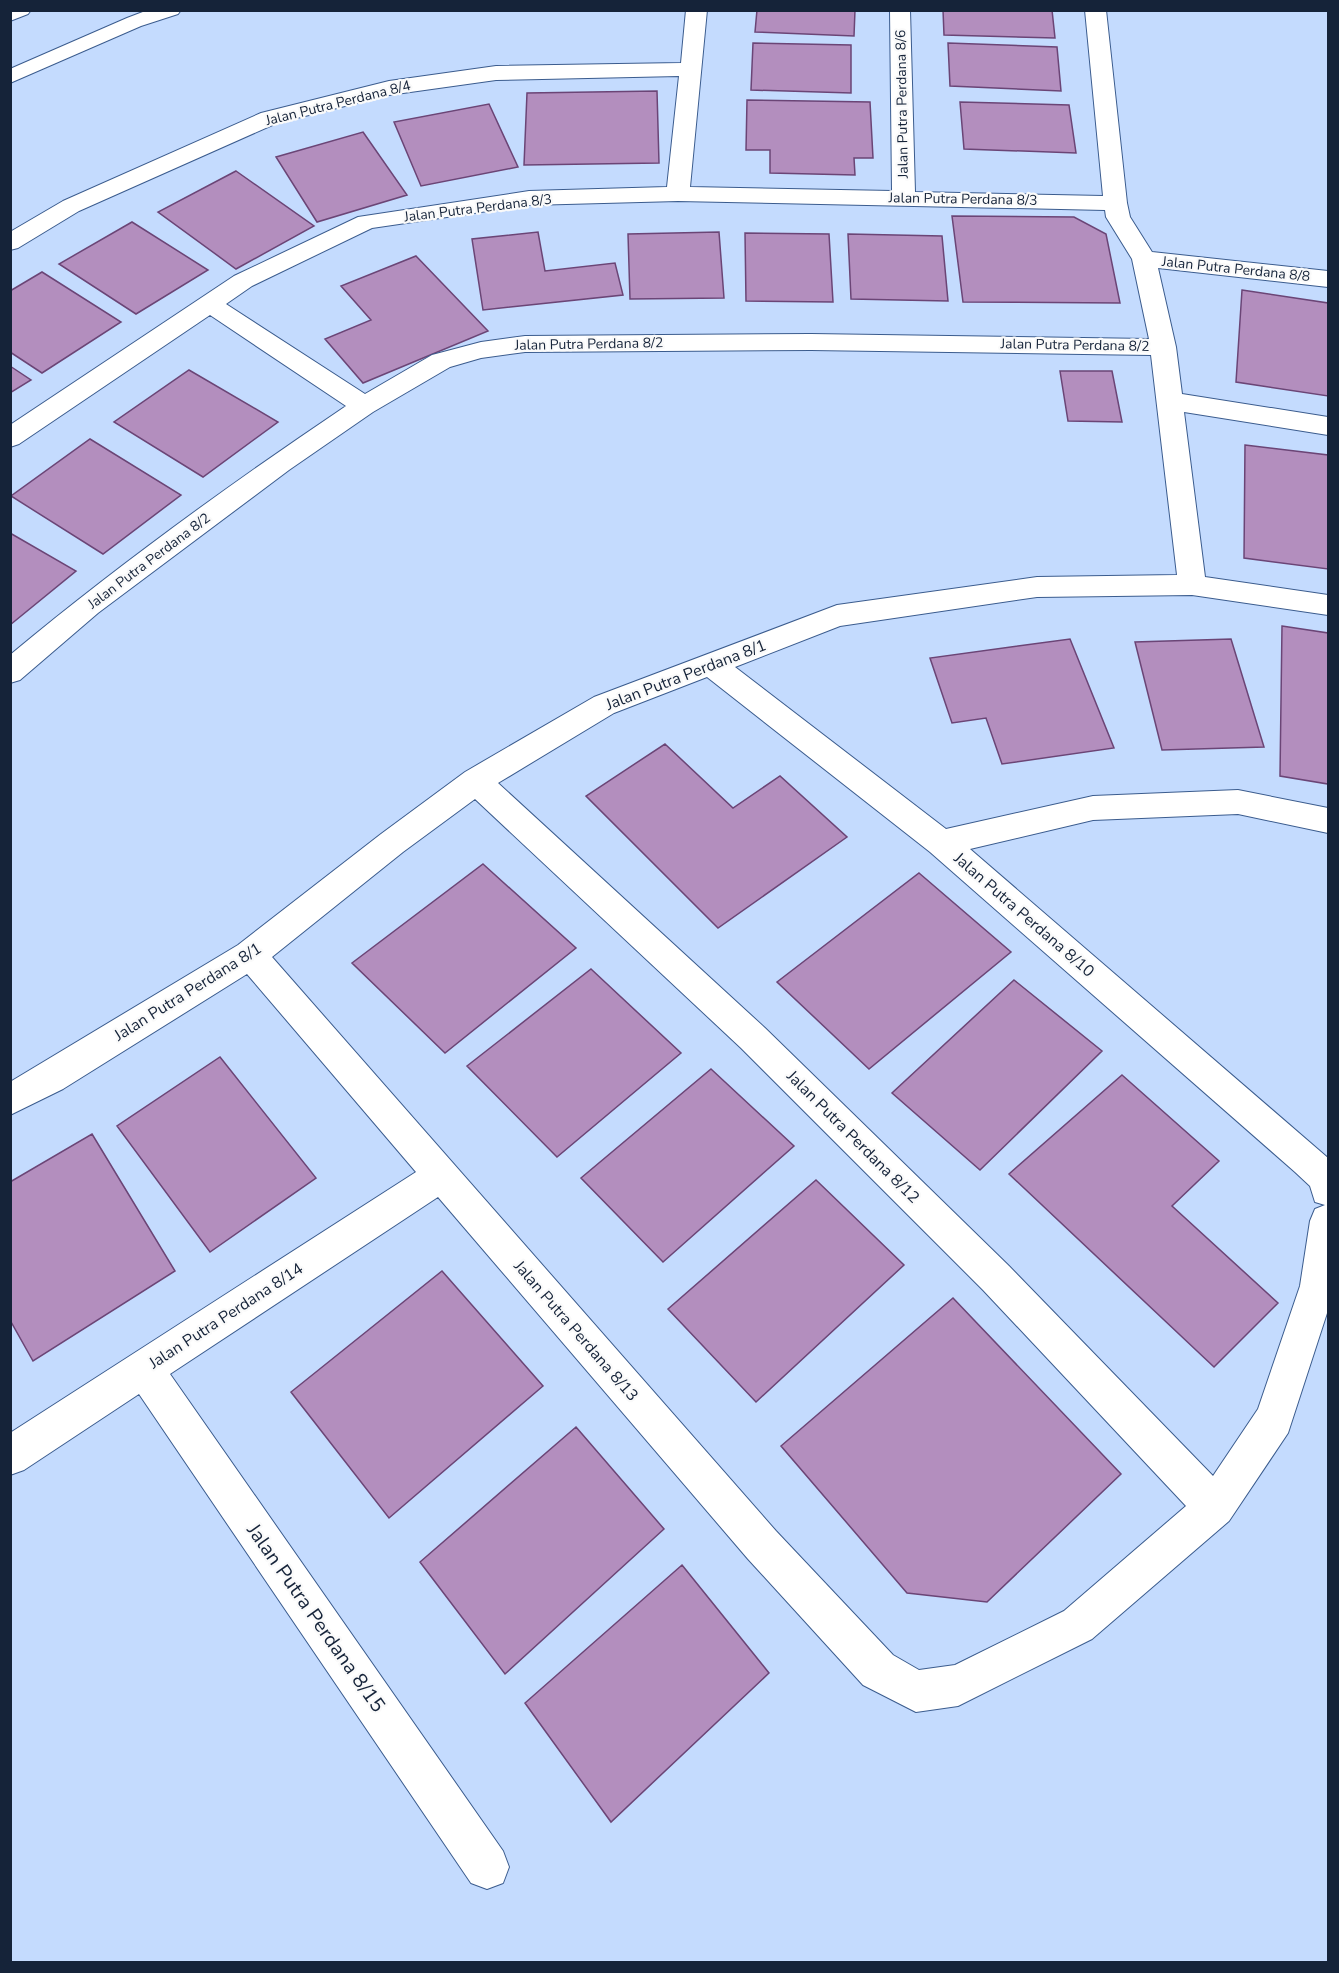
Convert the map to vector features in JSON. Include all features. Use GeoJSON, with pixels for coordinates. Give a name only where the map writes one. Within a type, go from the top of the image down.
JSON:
{"type":"FeatureCollection","features":[{"type":"Feature","properties":{"kind":"street"},"geometry":{"type":"LineString","coordinates":[[10,15],[21,10]]}},
{"type":"Feature","properties":{"kind":"street"},"geometry":{"type":"LineString","coordinates":[[10,77],[134,22],[171,10]]}},
{"type":"Feature","properties":{"kind":"street"},"geometry":{"type":"LineString","coordinates":[[678,194],[697,10]]}},
{"type":"Feature","properties":{"kind":"street","name":"Jalan Putra Perdana 8/6"},"geometry":{"type":"LineString","coordinates":[[900,10],[904,198]]}},
{"type":"Feature","properties":{"kind":"street"},"geometry":{"type":"LineString","coordinates":[[1095,10],[1115,203],[1118,217],[1144,258],[1163,347],[1192,585]]}},
{"type":"Feature","properties":{"kind":"street","name":"Jalan Putra Perdana 8/4"},"geometry":{"type":"LineString","coordinates":[[10,243],[70,206],[269,118],[389,88],[496,74],[692,69]]}},
{"type":"Feature","properties":{"kind":"street","name":"Jalan Putra Perdana 8/3"},"geometry":{"type":"LineString","coordinates":[[10,438],[243,281],[366,222],[529,198],[678,194],[1115,203]]}},
{"type":"Feature","properties":{"kind":"street","name":"Jalan Putra Perdana 8/8"},"geometry":{"type":"LineString","coordinates":[[1144,258],[1329,279]]}},
{"type":"Feature","properties":{"kind":"street"},"geometry":{"type":"LineString","coordinates":[[210,303],[364,406]]}},
{"type":"Feature","properties":{"kind":"street","name":"Jalan Putra Perdana 8/2"},"geometry":{"type":"LineString","coordinates":[[10,672],[88,606],[280,463],[364,406],[441,361],[481,350],[525,344],[822,342],[1163,347]]}},
{"type":"Feature","properties":{"kind":"street"},"geometry":{"type":"LineString","coordinates":[[1171,401],[1329,426]]}},
{"type":"Feature","properties":{"kind":"street","name":"Jalan Putra Perdana 8/1"},"geometry":{"type":"LineString","coordinates":[[10,1100],[51,1078],[250,955],[476,780],[604,705],[837,616],[1037,587],[1192,585],[1329,604]]}},
{"type":"Feature","properties":{"kind":"street","name":"Jalan Putra Perdana 8/10"},"geometry":{"type":"LineString","coordinates":[[712,665],[941,843],[1327,1184]]}},
{"type":"Feature","properties":{"kind":"street","name":"Jalan Putra Perdana 8/12"},"geometry":{"type":"LineString","coordinates":[[476,780],[770,1055],[996,1278],[1215,1507]]}},
{"type":"Feature","properties":{"kind":"street"},"geometry":{"type":"LineString","coordinates":[[941,843],[1093,808],[1238,802],[1329,820]]}},
{"type":"Feature","properties":{"kind":"street","name":"Jalan Putra Perdana 8/13"},"geometry":{"type":"LineString","coordinates":[[250,955],[769,1553],[878,1670],[916,1691],[958,1685],[1078,1625],[1215,1507]]}},
{"type":"Feature","properties":{"kind":"street","name":"Jalan Putra Perdana 8/14"},"geometry":{"type":"LineString","coordinates":[[10,1456],[441,1175]]}},
{"type":"Feature","properties":{"kind":"street"},"geometry":{"type":"LineString","coordinates":[[1215,1507],[1274,1419],[1318,1286],[1329,1221]]}},
{"type":"Feature","properties":{"kind":"street","name":"Jalan Putra Perdana 8/15"},"geometry":{"type":"LineString","coordinates":[[144,1369],[487,1867]]}},
{"type":"Feature","properties":{"kind":"building"},"geometry":{"type":"Polygon","coordinates":[[[757,10],[855,10],[854,36],[755,32],[757,10]]]}},
{"type":"Feature","properties":{"kind":"building"},"geometry":{"type":"Polygon","coordinates":[[[943,10],[1052,10],[1055,38],[944,35],[943,10]]]}},
{"type":"Feature","properties":{"kind":"building"},"geometry":{"type":"Polygon","coordinates":[[[753,43],[851,45],[851,93],[751,90],[753,43]]]}},
{"type":"Feature","properties":{"kind":"building"},"geometry":{"type":"Polygon","coordinates":[[[948,43],[1057,47],[1061,91],[950,86],[948,43]]]}},
{"type":"Feature","properties":{"kind":"building"},"geometry":{"type":"Polygon","coordinates":[[[657,91],[659,163],[524,165],[527,93],[657,91]]]}},
{"type":"Feature","properties":{"kind":"building"},"geometry":{"type":"Polygon","coordinates":[[[747,100],[870,102],[873,158],[854,158],[855,175],[770,173],[770,150],[746,150],[747,100]]]}},
{"type":"Feature","properties":{"kind":"building"},"geometry":{"type":"Polygon","coordinates":[[[960,102],[1069,105],[1076,153],[964,149],[960,102]]]}},
{"type":"Feature","properties":{"kind":"building"},"geometry":{"type":"Polygon","coordinates":[[[489,104],[518,167],[421,186],[394,122],[489,104]]]}},
{"type":"Feature","properties":{"kind":"building"},"geometry":{"type":"Polygon","coordinates":[[[363,132],[407,195],[317,222],[276,157],[363,132]]]}},
{"type":"Feature","properties":{"kind":"building"},"geometry":{"type":"Polygon","coordinates":[[[236,171],[314,226],[236,269],[158,212],[236,171]]]}},
{"type":"Feature","properties":{"kind":"building"},"geometry":{"type":"Polygon","coordinates":[[[952,216],[1074,217],[1106,234],[1120,303],[963,302],[952,216]]]}},
{"type":"Feature","properties":{"kind":"building"},"geometry":{"type":"Polygon","coordinates":[[[132,222],[208,270],[136,314],[59,264],[132,222]]]}},
{"type":"Feature","properties":{"kind":"building"},"geometry":{"type":"Polygon","coordinates":[[[538,232],[545,271],[615,263],[623,295],[483,310],[472,239],[538,232]]]}},
{"type":"Feature","properties":{"kind":"building"},"geometry":{"type":"Polygon","coordinates":[[[719,232],[724,298],[630,299],[628,234],[719,232]]]}},
{"type":"Feature","properties":{"kind":"building"},"geometry":{"type":"Polygon","coordinates":[[[745,233],[829,234],[833,302],[746,301],[745,233]]]}},
{"type":"Feature","properties":{"kind":"building"},"geometry":{"type":"Polygon","coordinates":[[[848,234],[942,236],[948,301],[851,299],[848,234]]]}},
{"type":"Feature","properties":{"kind":"building"},"geometry":{"type":"Polygon","coordinates":[[[416,256],[488,331],[363,383],[325,339],[371,320],[341,286],[416,256]]]}},
{"type":"Feature","properties":{"kind":"building"},"geometry":{"type":"Polygon","coordinates":[[[42,272],[121,322],[42,373],[10,352],[10,291],[42,272]]]}},
{"type":"Feature","properties":{"kind":"building"},"geometry":{"type":"Polygon","coordinates":[[[1242,290],[1328,303],[1328,396],[1236,382],[1242,290]]]}},
{"type":"Feature","properties":{"kind":"building"},"geometry":{"type":"Polygon","coordinates":[[[10,366],[31,380],[10,393],[10,366]]]}},
{"type":"Feature","properties":{"kind":"building"},"geometry":{"type":"Polygon","coordinates":[[[189,370],[278,422],[203,477],[114,422],[189,370]]]}},
{"type":"Feature","properties":{"kind":"building"},"geometry":{"type":"Polygon","coordinates":[[[1060,371],[1112,371],[1122,422],[1068,421],[1060,371]]]}},
{"type":"Feature","properties":{"kind":"building"},"geometry":{"type":"Polygon","coordinates":[[[90,439],[181,495],[103,554],[11,496],[90,439]]]}},
{"type":"Feature","properties":{"kind":"building"},"geometry":{"type":"Polygon","coordinates":[[[1245,445],[1328,455],[1328,569],[1244,558],[1245,445]]]}},
{"type":"Feature","properties":{"kind":"building"},"geometry":{"type":"Polygon","coordinates":[[[10,533],[76,571],[10,625],[10,533]]]}},
{"type":"Feature","properties":{"kind":"building"},"geometry":{"type":"Polygon","coordinates":[[[1282,626],[1328,633],[1328,784],[1280,776],[1282,626]]]}},
{"type":"Feature","properties":{"kind":"building"},"geometry":{"type":"Polygon","coordinates":[[[1070,639],[1114,748],[1002,764],[986,718],[952,723],[930,658],[1070,639]]]}},
{"type":"Feature","properties":{"kind":"building"},"geometry":{"type":"Polygon","coordinates":[[[1231,639],[1264,747],[1162,750],[1135,642],[1231,639]]]}},
{"type":"Feature","properties":{"kind":"building"},"geometry":{"type":"Polygon","coordinates":[[[665,744],[733,808],[780,776],[847,837],[718,928],[586,796],[665,744]]]}},
{"type":"Feature","properties":{"kind":"building"},"geometry":{"type":"Polygon","coordinates":[[[483,864],[576,948],[445,1053],[352,963],[483,864]]]}},
{"type":"Feature","properties":{"kind":"building"},"geometry":{"type":"Polygon","coordinates":[[[919,873],[1011,952],[869,1069],[777,982],[919,873]]]}},
{"type":"Feature","properties":{"kind":"building"},"geometry":{"type":"Polygon","coordinates":[[[591,969],[681,1053],[557,1157],[467,1066],[591,969]]]}},
{"type":"Feature","properties":{"kind":"building"},"geometry":{"type":"Polygon","coordinates":[[[1014,980],[1102,1051],[980,1170],[892,1093],[1014,980]]]}},
{"type":"Feature","properties":{"kind":"building"},"geometry":{"type":"Polygon","coordinates":[[[220,1057],[316,1178],[210,1252],[117,1126],[220,1057]]]}},
{"type":"Feature","properties":{"kind":"building"},"geometry":{"type":"Polygon","coordinates":[[[711,1069],[794,1146],[663,1262],[581,1178],[711,1069]]]}},
{"type":"Feature","properties":{"kind":"building"},"geometry":{"type":"Polygon","coordinates":[[[1122,1075],[1219,1161],[1172,1206],[1278,1303],[1214,1367],[1009,1174],[1122,1075]]]}},
{"type":"Feature","properties":{"kind":"building"},"geometry":{"type":"Polygon","coordinates":[[[92,1134],[175,1271],[33,1361],[10,1320],[10,1182],[92,1134]]]}},
{"type":"Feature","properties":{"kind":"building"},"geometry":{"type":"Polygon","coordinates":[[[816,1180],[904,1265],[756,1402],[668,1309],[816,1180]]]}},
{"type":"Feature","properties":{"kind":"building"},"geometry":{"type":"Polygon","coordinates":[[[442,1271],[543,1386],[389,1518],[291,1392],[442,1271]]]}},
{"type":"Feature","properties":{"kind":"building"},"geometry":{"type":"Polygon","coordinates":[[[953,1298],[1121,1474],[987,1602],[907,1593],[781,1446],[953,1298]]]}},
{"type":"Feature","properties":{"kind":"building"},"geometry":{"type":"Polygon","coordinates":[[[576,1427],[664,1529],[505,1674],[420,1562],[576,1427]]]}},
{"type":"Feature","properties":{"kind":"building"},"geometry":{"type":"Polygon","coordinates":[[[682,1565],[769,1673],[611,1822],[525,1703],[682,1565]]]}}]}
